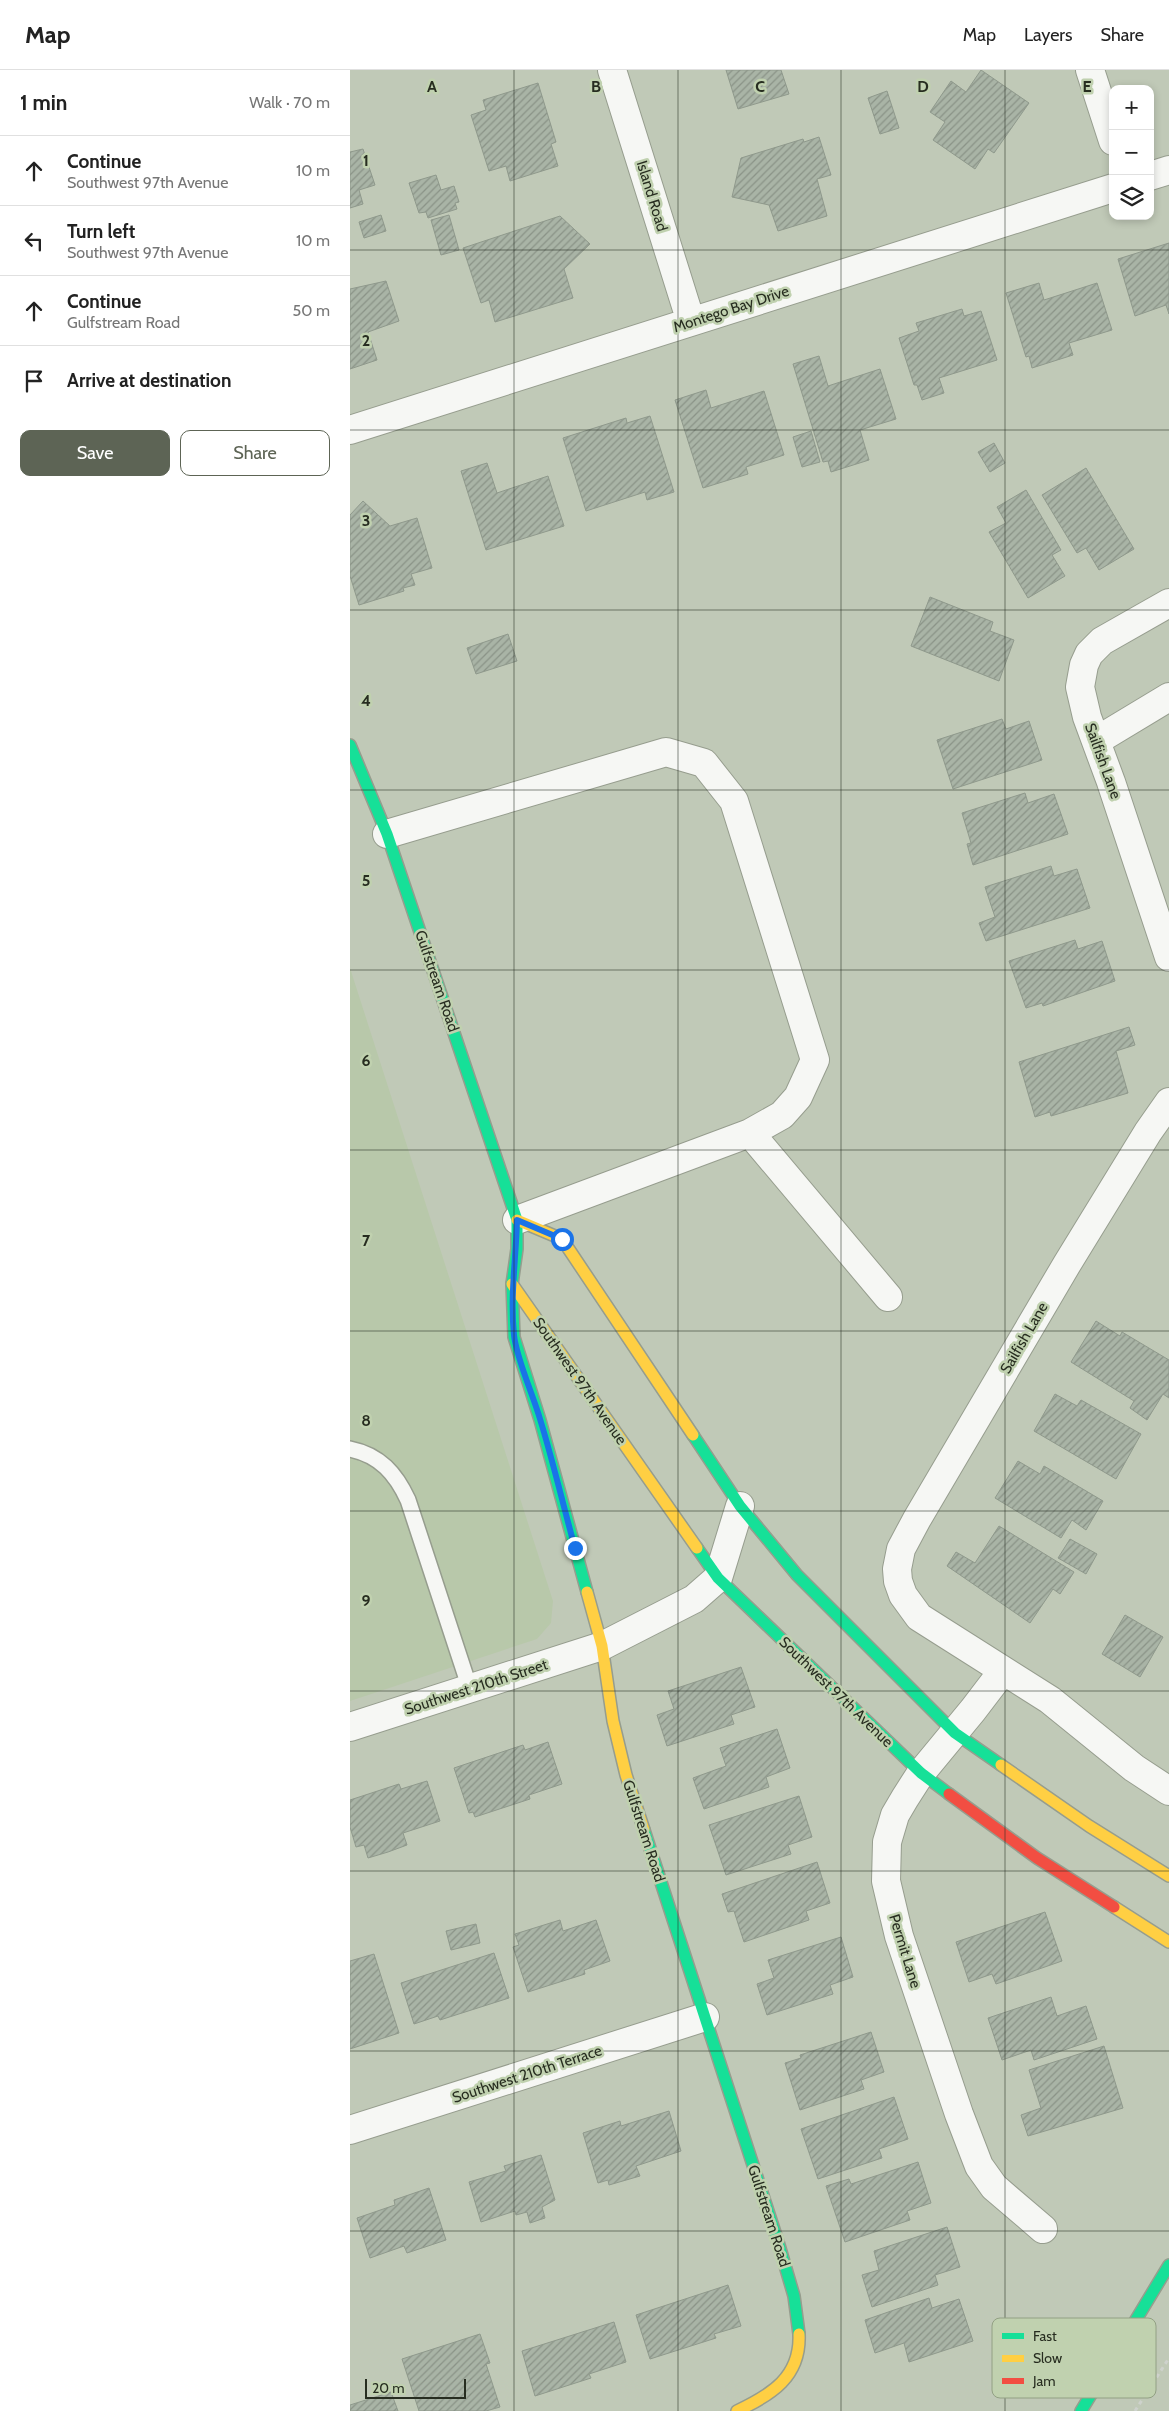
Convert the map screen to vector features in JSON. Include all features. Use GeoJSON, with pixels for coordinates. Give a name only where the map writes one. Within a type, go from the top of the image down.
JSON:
{"type":"FeatureCollection","features":[{"type":"Feature","properties":{"kind":"street","name":"Island Road"},"geometry":{"type":"LineString","coordinates":[[612,70],[691,322]]}},
{"type":"Feature","properties":{"kind":"street"},"geometry":{"type":"LineString","coordinates":[[1090,70],[1109,130]]}},
{"type":"Feature","properties":{"kind":"street"},"geometry":{"type":"LineString","coordinates":[[1153,175],[1169,170]]}},
{"type":"Feature","properties":{"kind":"street","name":"Montego Bay Drive"},"geometry":{"type":"LineString","coordinates":[[350,430],[1109,189]]}},
{"type":"Feature","properties":{"kind":"street","name":"Sailfish Lane"},"geometry":{"type":"LineString","coordinates":[[1169,603],[1102,641],[1090,654],[1080,675],[1082,701],[1169,957]]}},
{"type":"Feature","properties":{"kind":"street"},"geometry":{"type":"LineString","coordinates":[[1096,741],[1169,697]]}},
{"type":"Feature","properties":{"kind":"street","name":"Gulfstream Road"},"geometry":{"type":"LineString","coordinates":[[350,745],[387,834],[517,1220]]}},
{"type":"Feature","properties":{"kind":"street"},"geometry":{"type":"LineString","coordinates":[[387,834],[666,752],[704,763],[734,801],[815,1060],[798,1097],[782,1115],[750,1133],[517,1220]]}},
{"type":"Feature","properties":{"kind":"street","name":"Sailfish Lane"},"geometry":{"type":"LineString","coordinates":[[1002,1672],[918,1617],[910,1608],[898,1581],[897,1569],[901,1549],[1072,1256],[1148,1132],[1169,1102]]}},
{"type":"Feature","properties":{"kind":"street"},"geometry":{"type":"LineString","coordinates":[[750,1133],[888,1297]]}},
{"type":"Feature","properties":{"kind":"street"},"geometry":{"type":"LineString","coordinates":[[512,1284],[517,1249],[517,1220]]}},
{"type":"Feature","properties":{"kind":"street"},"geometry":{"type":"LineString","coordinates":[[517,1220],[562,1239],[740,1506],[796,1575],[955,1733],[1089,1826],[1169,1876]]}},
{"type":"Feature","properties":{"kind":"street","name":"Gulfstream Road"},"geometry":{"type":"LineString","coordinates":[[512,1284],[514,1337],[540,1420],[602,1646],[613,1721],[626,1775],[800,2315],[800,2344],[791,2370],[767,2396],[737,2411]]}},
{"type":"Feature","properties":{"kind":"street","name":"Southwest 97th Avenue"},"geometry":{"type":"LineString","coordinates":[[512,1284],[718,1578],[921,1773],[1037,1858],[1169,1942]]}},
{"type":"Feature","properties":{"kind":"street"},"geometry":{"type":"LineString","coordinates":[[718,1578],[740,1506]]}},
{"type":"Feature","properties":{"kind":"street","name":"Southwest 210th Street"},"geometry":{"type":"LineString","coordinates":[[350,1727],[602,1646],[694,1599],[718,1578]]}},
{"type":"Feature","properties":{"kind":"street"},"geometry":{"type":"LineString","coordinates":[[1002,1672],[1050,1700],[1134,1768],[1169,1791]]}},
{"type":"Feature","properties":{"kind":"street","name":"Permit Lane"},"geometry":{"type":"LineString","coordinates":[[1002,1672],[921,1773],[895,1816],[887,1842],[886,1881],[890,1902],[947,2081],[980,2166],[994,2187],[1043,2229]]}},
{"type":"Feature","properties":{"kind":"street","name":"Southwest 210th Terrace"},"geometry":{"type":"LineString","coordinates":[[350,2130],[705,2017]]}},
{"type":"Feature","properties":{"kind":"street"},"geometry":{"type":"LineString","coordinates":[[1138,2318],[1169,2266]]}},
{"type":"Feature","properties":{"kind":"street"},"geometry":{"type":"LineString","coordinates":[[1082,2411],[1090,2398]]}},
{"type":"Feature","properties":{"kind":"lane"},"geometry":{"type":"LineString","coordinates":[[350,1449],[379,1460],[400,1482],[408,1500],[470,1689]]}},
{"type":"Feature","properties":{"kind":"path"},"geometry":{"type":"LineString","coordinates":[[1156,2378],[1169,2358]]}},
{"type":"Feature","properties":{"kind":"path"},"geometry":{"type":"LineString","coordinates":[[1135,2411],[1143,2398]]}},
{"type":"Feature","properties":{"kind":"shaded area"},"geometry":{"type":"Polygon","coordinates":[[[350,968],[553,1601],[551,1623],[537,1639],[350,1701],[350,968]]]}},
{"type":"Feature","properties":{"kind":"building"},"geometry":{"type":"Polygon","coordinates":[[[726,70],[781,70],[789,94],[738,109],[726,70]]]}},
{"type":"Feature","properties":{"kind":"building"},"geometry":{"type":"Polygon","coordinates":[[[981,70],[1029,103],[994,153],[988,149],[975,169],[933,140],[945,122],[930,112],[951,81],[966,92],[981,70]]]}},
{"type":"Feature","properties":{"kind":"building"},"geometry":{"type":"Polygon","coordinates":[[[538,83],[556,142],[551,144],[558,166],[510,181],[506,166],[489,171],[471,115],[486,110],[483,100],[538,83]]]}},
{"type":"Feature","properties":{"kind":"building"},"geometry":{"type":"Polygon","coordinates":[[[887,91],[899,128],[880,134],[868,98],[887,91]]]}},
{"type":"Feature","properties":{"kind":"building"},"geometry":{"type":"Polygon","coordinates":[[[819,137],[831,175],[817,179],[827,216],[778,231],[769,205],[732,197],[741,158],[803,139],[804,142],[819,137]]]}},
{"type":"Feature","properties":{"kind":"building"},"geometry":{"type":"Polygon","coordinates":[[[363,149],[375,185],[359,190],[363,204],[350,208],[350,152],[363,149]]]}},
{"type":"Feature","properties":{"kind":"building"},"geometry":{"type":"Polygon","coordinates":[[[436,175],[441,190],[454,186],[459,202],[455,203],[457,209],[428,218],[426,212],[419,213],[409,183],[436,175]]]}},
{"type":"Feature","properties":{"kind":"building"},"geometry":{"type":"Polygon","coordinates":[[[381,215],[386,231],[364,238],[359,222],[381,215]]]}},
{"type":"Feature","properties":{"kind":"building"},"geometry":{"type":"Polygon","coordinates":[[[449,215],[459,250],[441,255],[431,220],[449,215]]]}},
{"type":"Feature","properties":{"kind":"building"},"geometry":{"type":"Polygon","coordinates":[[[560,216],[590,244],[564,269],[573,298],[495,322],[489,300],[481,303],[463,248],[560,216]]]}},
{"type":"Feature","properties":{"kind":"building"},"geometry":{"type":"Polygon","coordinates":[[[1169,243],[1169,314],[1166,305],[1135,316],[1118,259],[1169,243]]]}},
{"type":"Feature","properties":{"kind":"building"},"geometry":{"type":"Polygon","coordinates":[[[386,281],[399,321],[368,332],[377,360],[350,369],[350,289],[386,281]]]}},
{"type":"Feature","properties":{"kind":"building"},"geometry":{"type":"Polygon","coordinates":[[[1039,283],[1044,300],[1097,283],[1112,330],[1069,343],[1073,355],[1032,368],[1029,356],[1026,357],[1006,293],[1039,283]]]}},
{"type":"Feature","properties":{"kind":"building"},"geometry":{"type":"Polygon","coordinates":[[[962,309],[964,316],[981,311],[997,360],[939,378],[944,393],[922,400],[917,385],[914,385],[899,338],[919,331],[916,323],[962,309]]]}},
{"type":"Feature","properties":{"kind":"building"},"geometry":{"type":"Polygon","coordinates":[[[819,356],[828,386],[880,369],[896,419],[860,430],[869,460],[831,472],[828,461],[823,462],[793,364],[819,356]]]}},
{"type":"Feature","properties":{"kind":"building"},"geometry":{"type":"Polygon","coordinates":[[[706,390],[711,408],[764,391],[784,455],[746,467],[748,474],[703,488],[675,400],[706,390]]]}},
{"type":"Feature","properties":{"kind":"building"},"geometry":{"type":"Polygon","coordinates":[[[650,416],[674,492],[647,500],[645,492],[586,511],[563,438],[626,418],[627,423],[650,416]]]}},
{"type":"Feature","properties":{"kind":"building"},"geometry":{"type":"Polygon","coordinates":[[[811,431],[820,462],[802,467],[793,437],[811,431]]]}},
{"type":"Feature","properties":{"kind":"building"},"geometry":{"type":"Polygon","coordinates":[[[994,443],[1005,463],[990,472],[978,452],[994,443]]]}},
{"type":"Feature","properties":{"kind":"building"},"geometry":{"type":"Polygon","coordinates":[[[487,463],[497,493],[548,476],[564,526],[486,550],[461,471],[487,463]]]}},
{"type":"Feature","properties":{"kind":"building"},"geometry":{"type":"Polygon","coordinates":[[[1086,468],[1134,549],[1099,570],[1086,548],[1077,553],[1042,495],[1086,468]]]}},
{"type":"Feature","properties":{"kind":"building"},"geometry":{"type":"Polygon","coordinates":[[[1026,490],[1061,550],[1052,555],[1065,576],[1028,598],[989,532],[1006,523],[997,507],[1026,490]]]}},
{"type":"Feature","properties":{"kind":"building"},"geometry":{"type":"Polygon","coordinates":[[[363,501],[390,526],[417,518],[432,568],[411,574],[415,585],[403,588],[404,591],[359,605],[350,576],[350,515],[363,501]]]}},
{"type":"Feature","properties":{"kind":"building"},"geometry":{"type":"Polygon","coordinates":[[[930,597],[993,622],[990,631],[1014,640],[999,681],[911,646],[930,597]]]}},
{"type":"Feature","properties":{"kind":"building"},"geometry":{"type":"Polygon","coordinates":[[[508,634],[517,661],[476,674],[467,648],[508,634]]]}},
{"type":"Feature","properties":{"kind":"building"},"geometry":{"type":"Polygon","coordinates":[[[1002,719],[1006,729],[1029,721],[1042,760],[953,789],[937,740],[1002,719]]]}},
{"type":"Feature","properties":{"kind":"building"},"geometry":{"type":"Polygon","coordinates":[[[1025,793],[1028,803],[1054,794],[1068,834],[973,865],[967,844],[971,843],[962,813],[1025,793]]]}},
{"type":"Feature","properties":{"kind":"building"},"geometry":{"type":"Polygon","coordinates":[[[1051,866],[1054,876],[1077,869],[1090,908],[986,941],[979,923],[995,917],[985,887],[1051,866]]]}},
{"type":"Feature","properties":{"kind":"building"},"geometry":{"type":"Polygon","coordinates":[[[1075,940],[1078,949],[1102,941],[1115,981],[1043,1006],[1042,1003],[1026,1008],[1009,961],[1075,940]]]}},
{"type":"Feature","properties":{"kind":"building"},"geometry":{"type":"Polygon","coordinates":[[[1129,1027],[1135,1045],[1116,1051],[1128,1093],[1051,1116],[1050,1112],[1035,1117],[1019,1062],[1129,1027]]]}},
{"type":"Feature","properties":{"kind":"building"},"geometry":{"type":"Polygon","coordinates":[[[1096,1321],[1120,1336],[1122,1332],[1169,1360],[1169,1398],[1163,1394],[1147,1420],[1130,1408],[1134,1401],[1071,1362],[1096,1321]]]}},
{"type":"Feature","properties":{"kind":"building"},"geometry":{"type":"Polygon","coordinates":[[[1055,1394],[1077,1406],[1081,1400],[1141,1434],[1116,1479],[1034,1431],[1055,1394]]]}},
{"type":"Feature","properties":{"kind":"building"},"geometry":{"type":"Polygon","coordinates":[[[1018,1461],[1040,1474],[1044,1466],[1103,1501],[1086,1530],[1072,1520],[1061,1538],[995,1498],[1018,1461]]]}},
{"type":"Feature","properties":{"kind":"building"},"geometry":{"type":"Polygon","coordinates":[[[999,1526],[1074,1572],[1060,1594],[1053,1589],[1030,1623],[947,1566],[956,1552],[975,1563],[999,1526]]]}},
{"type":"Feature","properties":{"kind":"building"},"geometry":{"type":"Polygon","coordinates":[[[1070,1539],[1097,1554],[1086,1574],[1058,1558],[1070,1539]]]}},
{"type":"Feature","properties":{"kind":"building"},"geometry":{"type":"Polygon","coordinates":[[[1125,1615],[1163,1637],[1140,1677],[1102,1654],[1125,1615]]]}},
{"type":"Feature","properties":{"kind":"building"},"geometry":{"type":"Polygon","coordinates":[[[741,1667],[755,1707],[731,1715],[734,1724],[667,1746],[657,1715],[674,1709],[668,1691],[741,1667]]]}},
{"type":"Feature","properties":{"kind":"building"},"geometry":{"type":"Polygon","coordinates":[[[777,1729],[790,1768],[766,1777],[769,1787],[704,1809],[693,1778],[726,1766],[720,1748],[777,1729]]]}},
{"type":"Feature","properties":{"kind":"building"},"geometry":{"type":"Polygon","coordinates":[[[548,1742],[562,1784],[529,1795],[530,1799],[475,1817],[473,1812],[469,1813],[454,1768],[523,1745],[525,1750],[548,1742]]]}},
{"type":"Feature","properties":{"kind":"building"},"geometry":{"type":"Polygon","coordinates":[[[427,1781],[440,1821],[403,1833],[407,1845],[368,1858],[364,1845],[356,1847],[350,1827],[350,1800],[399,1784],[401,1789],[427,1781]]]}},
{"type":"Feature","properties":{"kind":"building"},"geometry":{"type":"Polygon","coordinates":[[[799,1796],[812,1837],[788,1845],[791,1854],[726,1875],[709,1825],[799,1796]]]}},
{"type":"Feature","properties":{"kind":"building"},"geometry":{"type":"Polygon","coordinates":[[[817,1862],[830,1903],[806,1911],[809,1920],[744,1942],[734,1911],[728,1912],[722,1894],[817,1862]]]}},
{"type":"Feature","properties":{"kind":"building"},"geometry":{"type":"Polygon","coordinates":[[[1045,1912],[1062,1961],[996,1984],[992,1974],[969,1982],[956,1942],[1045,1912]]]}},
{"type":"Feature","properties":{"kind":"building"},"geometry":{"type":"Polygon","coordinates":[[[560,1920],[563,1931],[596,1920],[610,1961],[584,1970],[585,1974],[528,1992],[513,1947],[519,1945],[515,1934],[560,1920]]]}},
{"type":"Feature","properties":{"kind":"building"},"geometry":{"type":"Polygon","coordinates":[[[476,1924],[480,1943],[451,1950],[446,1931],[476,1924]]]}},
{"type":"Feature","properties":{"kind":"building"},"geometry":{"type":"Polygon","coordinates":[[[841,1937],[853,1977],[830,1985],[833,1994],[767,2015],[757,1984],[774,1978],[768,1960],[841,1937]]]}},
{"type":"Feature","properties":{"kind":"building"},"geometry":{"type":"Polygon","coordinates":[[[494,1953],[509,1998],[440,2020],[438,2016],[414,2024],[401,1983],[494,1953]]]}},
{"type":"Feature","properties":{"kind":"building"},"geometry":{"type":"Polygon","coordinates":[[[374,1954],[399,2033],[350,2049],[350,1961],[374,1954]]]}},
{"type":"Feature","properties":{"kind":"building"},"geometry":{"type":"Polygon","coordinates":[[[1051,1997],[1057,2016],[1086,2006],[1097,2039],[1034,2060],[1031,2050],[1002,2060],[988,2018],[1051,1997]]]}},
{"type":"Feature","properties":{"kind":"building"},"geometry":{"type":"Polygon","coordinates":[[[871,2032],[884,2072],[861,2080],[864,2089],[800,2110],[785,2063],[801,2058],[800,2055],[871,2032]]]}},
{"type":"Feature","properties":{"kind":"building"},"geometry":{"type":"Polygon","coordinates":[[[1104,2046],[1123,2108],[1028,2136],[1021,2115],[1041,2108],[1029,2070],[1104,2046]]]}},
{"type":"Feature","properties":{"kind":"building"},"geometry":{"type":"Polygon","coordinates":[[[894,2097],[908,2139],[879,2149],[882,2158],[818,2179],[801,2129],[894,2097]]]}},
{"type":"Feature","properties":{"kind":"building"},"geometry":{"type":"Polygon","coordinates":[[[669,2111],[681,2151],[636,2166],[640,2176],[609,2185],[608,2180],[598,2183],[583,2133],[620,2121],[621,2126],[669,2111]]]}},
{"type":"Feature","properties":{"kind":"building"},"geometry":{"type":"Polygon","coordinates":[[[541,2155],[555,2200],[542,2207],[545,2218],[530,2223],[527,2212],[516,2215],[515,2211],[481,2222],[469,2182],[506,2171],[504,2166],[541,2155]]]}},
{"type":"Feature","properties":{"kind":"building"},"geometry":{"type":"Polygon","coordinates":[[[918,2162],[931,2203],[907,2211],[910,2220],[845,2242],[826,2186],[849,2179],[851,2184],[918,2162]]]}},
{"type":"Feature","properties":{"kind":"building"},"geometry":{"type":"Polygon","coordinates":[[[429,2188],[446,2240],[407,2253],[404,2246],[370,2258],[357,2218],[395,2205],[394,2200],[429,2188]]]}},
{"type":"Feature","properties":{"kind":"building"},"geometry":{"type":"Polygon","coordinates":[[[947,2227],[960,2267],[935,2275],[938,2285],[872,2307],[862,2275],[879,2270],[874,2251],[947,2227]]]}},
{"type":"Feature","properties":{"kind":"building"},"geometry":{"type":"Polygon","coordinates":[[[728,2285],[741,2326],[714,2334],[716,2338],[650,2359],[636,2315],[728,2285]]]}},
{"type":"Feature","properties":{"kind":"building"},"geometry":{"type":"Polygon","coordinates":[[[929,2298],[932,2308],[959,2299],[973,2341],[909,2362],[904,2343],[875,2353],[865,2320],[929,2298]]]}},
{"type":"Feature","properties":{"kind":"building"},"geometry":{"type":"Polygon","coordinates":[[[614,2322],[626,2362],[589,2374],[591,2378],[535,2396],[522,2351],[614,2322]]]}},
{"type":"Feature","properties":{"kind":"building"},"geometry":{"type":"Polygon","coordinates":[[[480,2334],[490,2363],[486,2364],[500,2407],[486,2411],[419,2411],[402,2359],[480,2334]]]}},
{"type":"Feature","properties":{"kind":"building"},"geometry":{"type":"Polygon","coordinates":[[[391,2392],[398,2411],[350,2411],[350,2405],[391,2392]]]}},
{"type":"Feature","properties":{"kind":"traffic: fast"},"geometry":{"type":"LineString","coordinates":[[350,745],[387,834],[517,1220],[517,1249],[512,1284]]}},
{"type":"Feature","properties":{"kind":"traffic: fast"},"geometry":{"type":"LineString","coordinates":[[512,1284],[514,1337],[540,1420],[587,1592]]}},
{"type":"Feature","properties":{"kind":"traffic: fast"},"geometry":{"type":"LineString","coordinates":[[693,1435],[740,1506],[797,1575],[955,1733],[1001,1765]]}},
{"type":"Feature","properties":{"kind":"traffic: fast"},"geometry":{"type":"LineString","coordinates":[[697,1548],[718,1578],[921,1773],[949,1794]]}},
{"type":"Feature","properties":{"kind":"traffic: fast"},"geometry":{"type":"LineString","coordinates":[[644,1830],[779,2245],[794,2296],[799,2334]]}},
{"type":"Feature","properties":{"kind":"traffic: fast"},"geometry":{"type":"LineString","coordinates":[[1137,2318],[1169,2265]]}},
{"type":"Feature","properties":{"kind":"traffic: fast"},"geometry":{"type":"LineString","coordinates":[[1081,2411],[1089,2398]]}},
{"type":"Feature","properties":{"kind":"traffic: slow"},"geometry":{"type":"LineString","coordinates":[[517,1220],[562,1239],[693,1435]]}},
{"type":"Feature","properties":{"kind":"traffic: slow"},"geometry":{"type":"LineString","coordinates":[[512,1284],[697,1548]]}},
{"type":"Feature","properties":{"kind":"traffic: slow"},"geometry":{"type":"LineString","coordinates":[[587,1592],[602,1646],[613,1721],[626,1775],[644,1830]]}},
{"type":"Feature","properties":{"kind":"traffic: slow"},"geometry":{"type":"LineString","coordinates":[[1001,1765],[1089,1826],[1169,1876]]}},
{"type":"Feature","properties":{"kind":"traffic: slow"},"geometry":{"type":"LineString","coordinates":[[1114,1907],[1169,1942]]}},
{"type":"Feature","properties":{"kind":"traffic: slow"},"geometry":{"type":"LineString","coordinates":[[737,2411],[761,2398],[782,2383],[795,2362],[799,2334]]}},
{"type":"Feature","properties":{"kind":"traffic: jam"},"geometry":{"type":"LineString","coordinates":[[949,1794],[1037,1858],[1114,1907]]}},
{"type":"Feature","properties":{"kind":"route"},"geometry":{"type":"LineString","coordinates":[[562,1239],[517,1220],[517,1249],[512,1284],[512,1306],[514,1337],[540,1420],[575,1548]]}}]}
